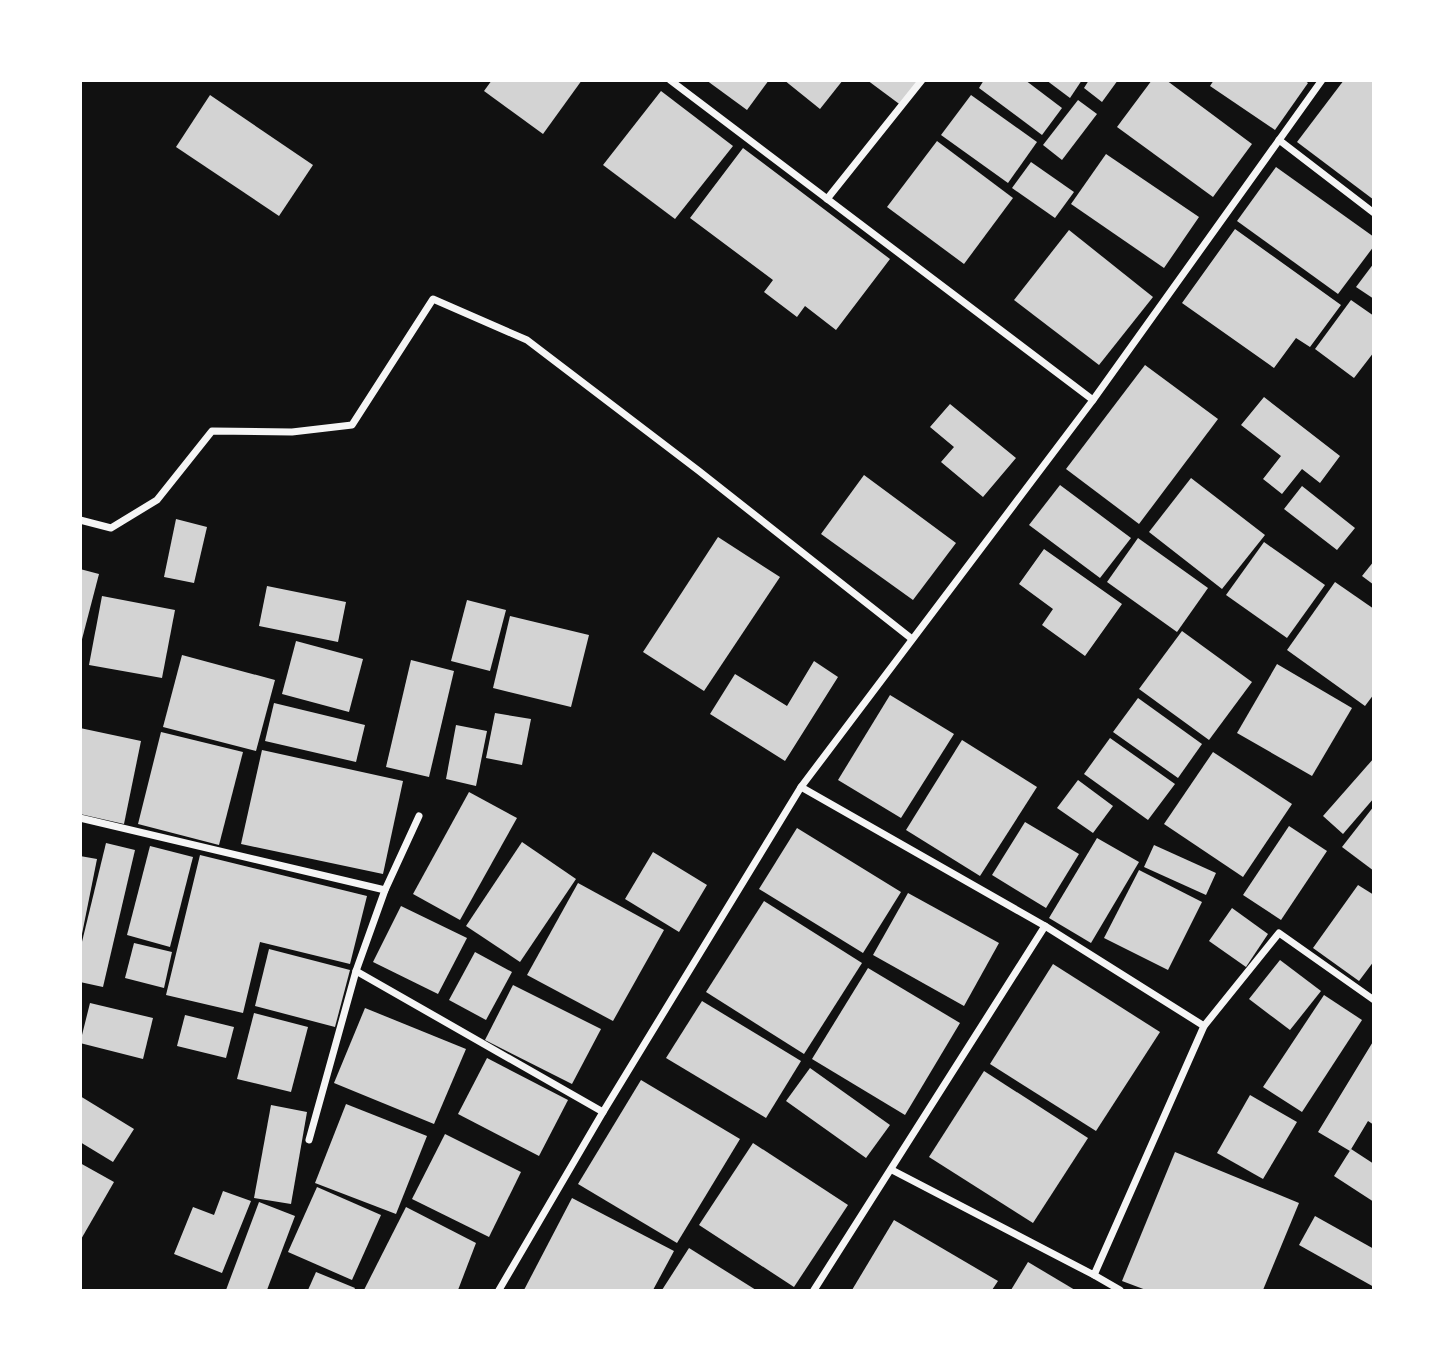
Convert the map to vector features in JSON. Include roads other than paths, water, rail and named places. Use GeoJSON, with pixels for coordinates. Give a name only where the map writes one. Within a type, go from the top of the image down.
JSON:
{"type":"FeatureCollection","features":[{"type":"Feature","properties":{"kind":"street"},"geometry":{"type":"LineString","coordinates":[[670,80],[1093,400]]}},
{"type":"Feature","properties":{"kind":"street"},"geometry":{"type":"LineString","coordinates":[[827,199],[922,80]]}},
{"type":"Feature","properties":{"kind":"street"},"geometry":{"type":"LineString","coordinates":[[499,1290],[603,1112],[801,787],[1093,400],[1322,80]]}},
{"type":"Feature","properties":{"kind":"street"},"geometry":{"type":"LineString","coordinates":[[1279,140],[1374,214]]}},
{"type":"Feature","properties":{"kind":"street"},"geometry":{"type":"LineString","coordinates":[[80,520],[111,528],[157,500],[212,431],[292,432],[352,425],[433,299],[527,340],[912,639]]}},
{"type":"Feature","properties":{"kind":"street"},"geometry":{"type":"LineString","coordinates":[[801,787],[1045,926],[1204,1026]]}},
{"type":"Feature","properties":{"kind":"street"},"geometry":{"type":"LineString","coordinates":[[309,1140],[356,971],[385,890],[419,816]]}},
{"type":"Feature","properties":{"kind":"street"},"geometry":{"type":"LineString","coordinates":[[80,818],[385,890]]}},
{"type":"Feature","properties":{"kind":"street"},"geometry":{"type":"LineString","coordinates":[[814,1290],[1045,926]]}},
{"type":"Feature","properties":{"kind":"street"},"geometry":{"type":"LineString","coordinates":[[1094,1275],[1204,1026],[1279,933],[1374,1000]]}},
{"type":"Feature","properties":{"kind":"street"},"geometry":{"type":"LineString","coordinates":[[356,971],[603,1112]]}},
{"type":"Feature","properties":{"kind":"street"},"geometry":{"type":"LineString","coordinates":[[892,1170],[1120,1290]]}}]}
